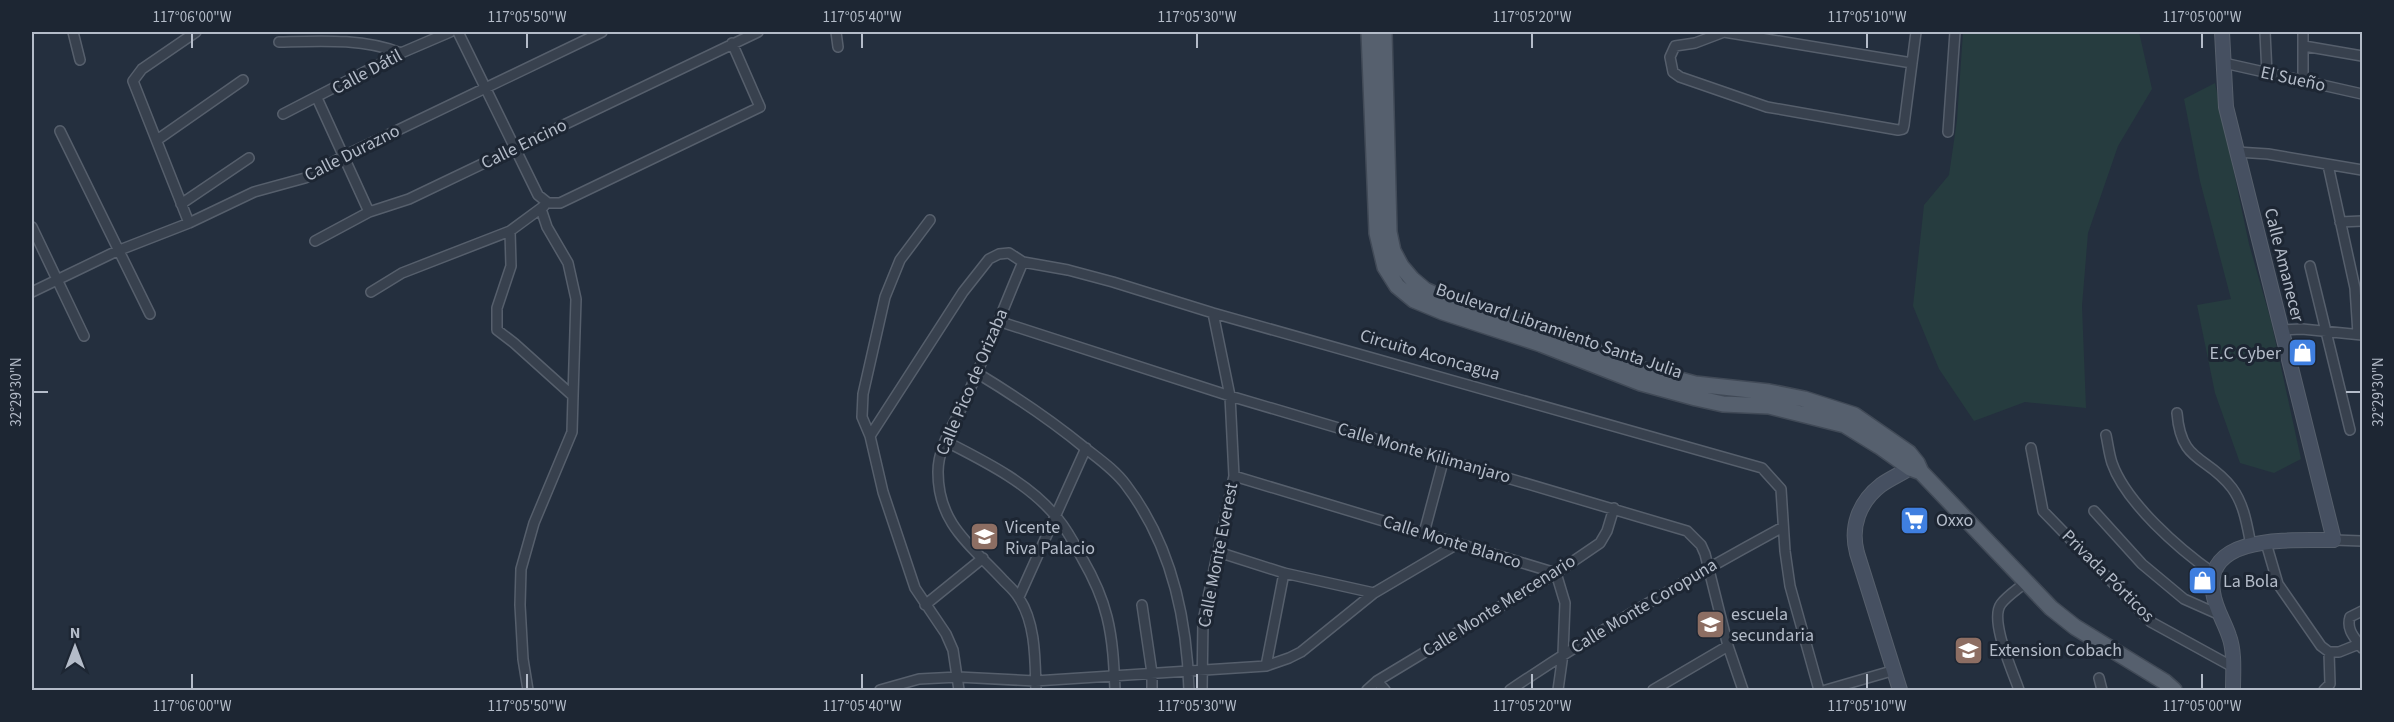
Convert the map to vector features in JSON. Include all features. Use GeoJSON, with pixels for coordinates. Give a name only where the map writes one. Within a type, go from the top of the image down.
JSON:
{"type":"FeatureCollection","features":[{"type":"Feature","properties":{"kind":"main road","name":"Boulevard Libramiento Santa Julia"},"geometry":{"type":"LineString","coordinates":[[1369,32],[1377,233],[1385,267],[1397,286],[1414,300],[1671,392],[1723,404],[1769,406],[1845,425],[1916,468],[2051,608],[2075,627],[2174,690]]}},
{"type":"Feature","properties":{"kind":"main road","name":"Boulevard Libramiento Santa Julia"},"geometry":{"type":"LineString","coordinates":[[1384,32],[1389,232],[1401,266],[1425,290],[1445,299],[1575,343],[1643,370],[1695,384],[1769,392],[1804,399],[1854,415],[1909,453],[1916,468]]}},
{"type":"Feature","properties":{"kind":"main road","name":"Calle Amanecer"},"geometry":{"type":"LineString","coordinates":[[2222,32],[2226,106],[2334,540]]}},
{"type":"Feature","properties":{"kind":"main road"},"geometry":{"type":"LineString","coordinates":[[1900,690],[1857,553],[1854,531],[1859,512],[1873,492],[1882,484],[1916,468]]}},
{"type":"Feature","properties":{"kind":"main road"},"geometry":{"type":"LineString","coordinates":[[2233,690],[2230,638],[2212,593],[2212,573],[2226,555],[2251,544],[2334,540]]}},
{"type":"Feature","properties":{"kind":"street"},"geometry":{"type":"LineString","coordinates":[[73,32],[80,60]]}},
{"type":"Feature","properties":{"kind":"street"},"geometry":{"type":"LineString","coordinates":[[189,223],[133,81],[142,69],[196,32]]}},
{"type":"Feature","properties":{"kind":"street","name":"Calle Dátil"},"geometry":{"type":"LineString","coordinates":[[283,114],[401,53],[450,32]]}},
{"type":"Feature","properties":{"kind":"street"},"geometry":{"type":"LineString","coordinates":[[458,32],[544,206],[547,227],[568,263],[576,299],[572,432],[534,523],[521,569],[523,660],[528,690]]}},
{"type":"Feature","properties":{"kind":"street","name":"Calle Durazno"},"geometry":{"type":"LineString","coordinates":[[32,292],[57,282],[117,251],[189,223],[254,192],[304,178],[344,156],[602,32]]}},
{"type":"Feature","properties":{"kind":"street","name":"Calle Encino"},"geometry":{"type":"LineString","coordinates":[[315,241],[369,212],[409,199],[758,32]]}},
{"type":"Feature","properties":{"kind":"street"},"geometry":{"type":"LineString","coordinates":[[836,32],[838,46]]}},
{"type":"Feature","properties":{"kind":"street"},"geometry":{"type":"LineString","coordinates":[[1912,63],[1724,32],[1695,43],[1675,46],[1670,57],[1673,72],[1680,77],[1767,107],[1898,130],[1903,129],[1909,96],[1916,32]]}},
{"type":"Feature","properties":{"kind":"street"},"geometry":{"type":"LineString","coordinates":[[1948,132],[1955,32]]}},
{"type":"Feature","properties":{"kind":"street"},"geometry":{"type":"LineString","coordinates":[[2265,32],[2267,74]]}},
{"type":"Feature","properties":{"kind":"street"},"geometry":{"type":"LineString","coordinates":[[2303,32],[2303,81]]}},
{"type":"Feature","properties":{"kind":"street"},"geometry":{"type":"LineString","coordinates":[[279,42],[316,41],[358,44],[387,48],[401,53]]}},
{"type":"Feature","properties":{"kind":"street"},"geometry":{"type":"LineString","coordinates":[[371,292],[402,273],[510,231],[544,206],[560,203],[760,107],[732,43]]}},
{"type":"Feature","properties":{"kind":"street"},"geometry":{"type":"LineString","coordinates":[[2304,46],[2362,56]]}},
{"type":"Feature","properties":{"kind":"street","name":"El Sueño"},"geometry":{"type":"LineString","coordinates":[[2224,63],[2362,94]]}},
{"type":"Feature","properties":{"kind":"street"},"geometry":{"type":"LineString","coordinates":[[157,140],[243,80]]}},
{"type":"Feature","properties":{"kind":"street"},"geometry":{"type":"LineString","coordinates":[[317,98],[369,212]]}},
{"type":"Feature","properties":{"kind":"street"},"geometry":{"type":"LineString","coordinates":[[60,131],[117,251],[150,314]]}},
{"type":"Feature","properties":{"kind":"street"},"geometry":{"type":"LineString","coordinates":[[2237,153],[2268,154],[2362,170]]}},
{"type":"Feature","properties":{"kind":"street"},"geometry":{"type":"LineString","coordinates":[[181,204],[249,158]]}},
{"type":"Feature","properties":{"kind":"street"},"geometry":{"type":"LineString","coordinates":[[2282,330],[2360,334],[2359,288],[2340,222],[2328,165]]}},
{"type":"Feature","properties":{"kind":"street"},"geometry":{"type":"LineString","coordinates":[[930,220],[900,260],[885,297],[863,394],[862,417],[870,436],[883,492],[915,588],[946,634],[953,650],[959,690]]}},
{"type":"Feature","properties":{"kind":"street"},"geometry":{"type":"LineString","coordinates":[[2340,222],[2362,221]]}},
{"type":"Feature","properties":{"kind":"street"},"geometry":{"type":"LineString","coordinates":[[32,227],[84,336]]}},
{"type":"Feature","properties":{"kind":"street"},"geometry":{"type":"LineString","coordinates":[[510,231],[511,266],[497,308],[497,330],[573,396]]}},
{"type":"Feature","properties":{"kind":"street","name":"Circuito Aconcagua"},"geometry":{"type":"LineString","coordinates":[[870,436],[963,292],[989,259],[999,254],[1009,253],[1023,262],[1079,273],[1762,468],[1781,489],[1790,586],[1819,690]]}},
{"type":"Feature","properties":{"kind":"street","name":"Calle Pico de Orizaba"},"geometry":{"type":"LineString","coordinates":[[1023,262],[977,373],[940,453],[938,472],[939,488],[946,514],[961,538],[1019,597],[1032,629],[1036,686]]}},
{"type":"Feature","properties":{"kind":"street"},"geometry":{"type":"LineString","coordinates":[[2310,266],[2350,430]]}},
{"type":"Feature","properties":{"kind":"street","name":"Calle Monte Everest"},"geometry":{"type":"LineString","coordinates":[[1202,690],[1203,621],[1234,476],[1230,396],[1213,313]]}},
{"type":"Feature","properties":{"kind":"street","name":"Calle Monte Kilimanjaro"},"geometry":{"type":"LineString","coordinates":[[998,321],[1230,396],[1687,531],[1701,545],[1709,567],[1728,646],[1743,690]]}},
{"type":"Feature","properties":{"kind":"street"},"geometry":{"type":"LineString","coordinates":[[977,373],[1019,398],[1086,448],[1125,484],[1144,514],[1173,574],[1180,600],[1189,690]]}},
{"type":"Feature","properties":{"kind":"street"},"geometry":{"type":"LineString","coordinates":[[2177,413],[2179,431],[2193,456],[2232,488],[2239,501],[2251,544]]}},
{"type":"Feature","properties":{"kind":"street"},"geometry":{"type":"LineString","coordinates":[[2106,435],[2112,464],[2140,506],[2182,552],[2212,573]]}},
{"type":"Feature","properties":{"kind":"street"},"geometry":{"type":"LineString","coordinates":[[945,441],[998,471],[1042,502],[1065,528],[1088,568],[1102,601],[1112,647],[1115,690]]}},
{"type":"Feature","properties":{"kind":"street"},"geometry":{"type":"LineString","coordinates":[[1019,597],[1086,448]]}},
{"type":"Feature","properties":{"kind":"street","name":"Privada Pórticos"},"geometry":{"type":"LineString","coordinates":[[2031,448],[2043,511],[2151,621],[2233,667]]}},
{"type":"Feature","properties":{"kind":"street"},"geometry":{"type":"LineString","coordinates":[[1424,533],[1444,459]]}},
{"type":"Feature","properties":{"kind":"street","name":"Calle Monte Blanco"},"geometry":{"type":"LineString","coordinates":[[1234,476],[1556,573]]}},
{"type":"Feature","properties":{"kind":"street","name":"Calle Monte Mercenario"},"geometry":{"type":"LineString","coordinates":[[1367,690],[1377,681],[1556,573],[1600,543],[1607,531],[1614,508]]}},
{"type":"Feature","properties":{"kind":"street"},"geometry":{"type":"LineString","coordinates":[[2094,511],[2142,564],[2184,599],[2220,615]]}},
{"type":"Feature","properties":{"kind":"street","name":"Calle Monte Coropuna"},"geometry":{"type":"LineString","coordinates":[[1510,690],[1563,654],[1709,567],[1783,527]]}},
{"type":"Feature","properties":{"kind":"street"},"geometry":{"type":"LineString","coordinates":[[2334,540],[2362,541]]}},
{"type":"Feature","properties":{"kind":"street"},"geometry":{"type":"LineString","coordinates":[[2266,543],[2278,584],[2321,646],[2329,652],[2339,652],[2361,646],[2349,630],[2348,623],[2350,617],[2362,611]]}},
{"type":"Feature","properties":{"kind":"street"},"geometry":{"type":"LineString","coordinates":[[880,690],[919,679],[958,677],[1036,686],[1114,676],[1266,666],[1289,658],[1300,651],[1374,593],[1457,544]]}},
{"type":"Feature","properties":{"kind":"street"},"geometry":{"type":"LineString","coordinates":[[1218,552],[1284,573],[1374,593]]}},
{"type":"Feature","properties":{"kind":"street"},"geometry":{"type":"LineString","coordinates":[[925,605],[983,558]]}},
{"type":"Feature","properties":{"kind":"street"},"geometry":{"type":"LineString","coordinates":[[1266,666],[1284,573]]}},
{"type":"Feature","properties":{"kind":"street"},"geometry":{"type":"LineString","coordinates":[[1556,573],[1565,603],[1563,654],[1558,690]]}},
{"type":"Feature","properties":{"kind":"street"},"geometry":{"type":"LineString","coordinates":[[2019,690],[1998,628],[1997,616],[2000,605],[2026,582]]}},
{"type":"Feature","properties":{"kind":"street"},"geometry":{"type":"LineString","coordinates":[[1142,604],[1152,673],[1152,690]]}},
{"type":"Feature","properties":{"kind":"street"},"geometry":{"type":"LineString","coordinates":[[1653,690],[1728,646]]}},
{"type":"Feature","properties":{"kind":"street"},"geometry":{"type":"LineString","coordinates":[[2329,652],[2330,688]]}},
{"type":"Feature","properties":{"kind":"street"},"geometry":{"type":"LineString","coordinates":[[1826,690],[1894,670]]}},
{"type":"Feature","properties":{"kind":"street"},"geometry":{"type":"LineString","coordinates":[[2099,678],[2102,690]]}},
{"type":"Feature","properties":{"kind":"street"},"geometry":{"type":"LineString","coordinates":[[917,690],[919,679]]}},
{"type":"Feature","properties":{"kind":"street"},"geometry":{"type":"LineString","coordinates":[[1377,681],[1385,690]]}},
{"type":"Feature","properties":{"kind":"green space"},"geometry":{"type":"Polygon","coordinates":[[[1963,32],[2139,32],[2152,89],[2118,146],[2088,233],[2082,306],[2086,408],[2025,402],[1974,421],[1939,369],[1913,306],[1924,205],[1949,175],[1957,120],[1963,32]]]}},
{"type":"Feature","properties":{"kind":"green space"},"geometry":{"type":"Polygon","coordinates":[[[2215,83],[2249,244],[2271,321],[2301,459],[2274,473],[2240,463],[2215,393],[2197,305],[2231,299],[2200,181],[2184,99],[2215,83]]]}},
{"type":"Feature","properties":{"kind":"place","name":"E.C Cyber"},"geometry":{"type":"Point","coordinates":[2302,353]}},
{"type":"Feature","properties":{"kind":"place","name":"Oxxo"},"geometry":{"type":"Point","coordinates":[1915,520]}},
{"type":"Feature","properties":{"kind":"place","name":"Vicente Riva Palacio"},"geometry":{"type":"Point","coordinates":[984,537]}},
{"type":"Feature","properties":{"kind":"place","name":"La Bola"},"geometry":{"type":"Point","coordinates":[2202,581]}},
{"type":"Feature","properties":{"kind":"place","name":"escuela secundaria"},"geometry":{"type":"Point","coordinates":[1710,624]}},
{"type":"Feature","properties":{"kind":"place","name":"Extension Cobach"},"geometry":{"type":"Point","coordinates":[1968,650]}}]}
